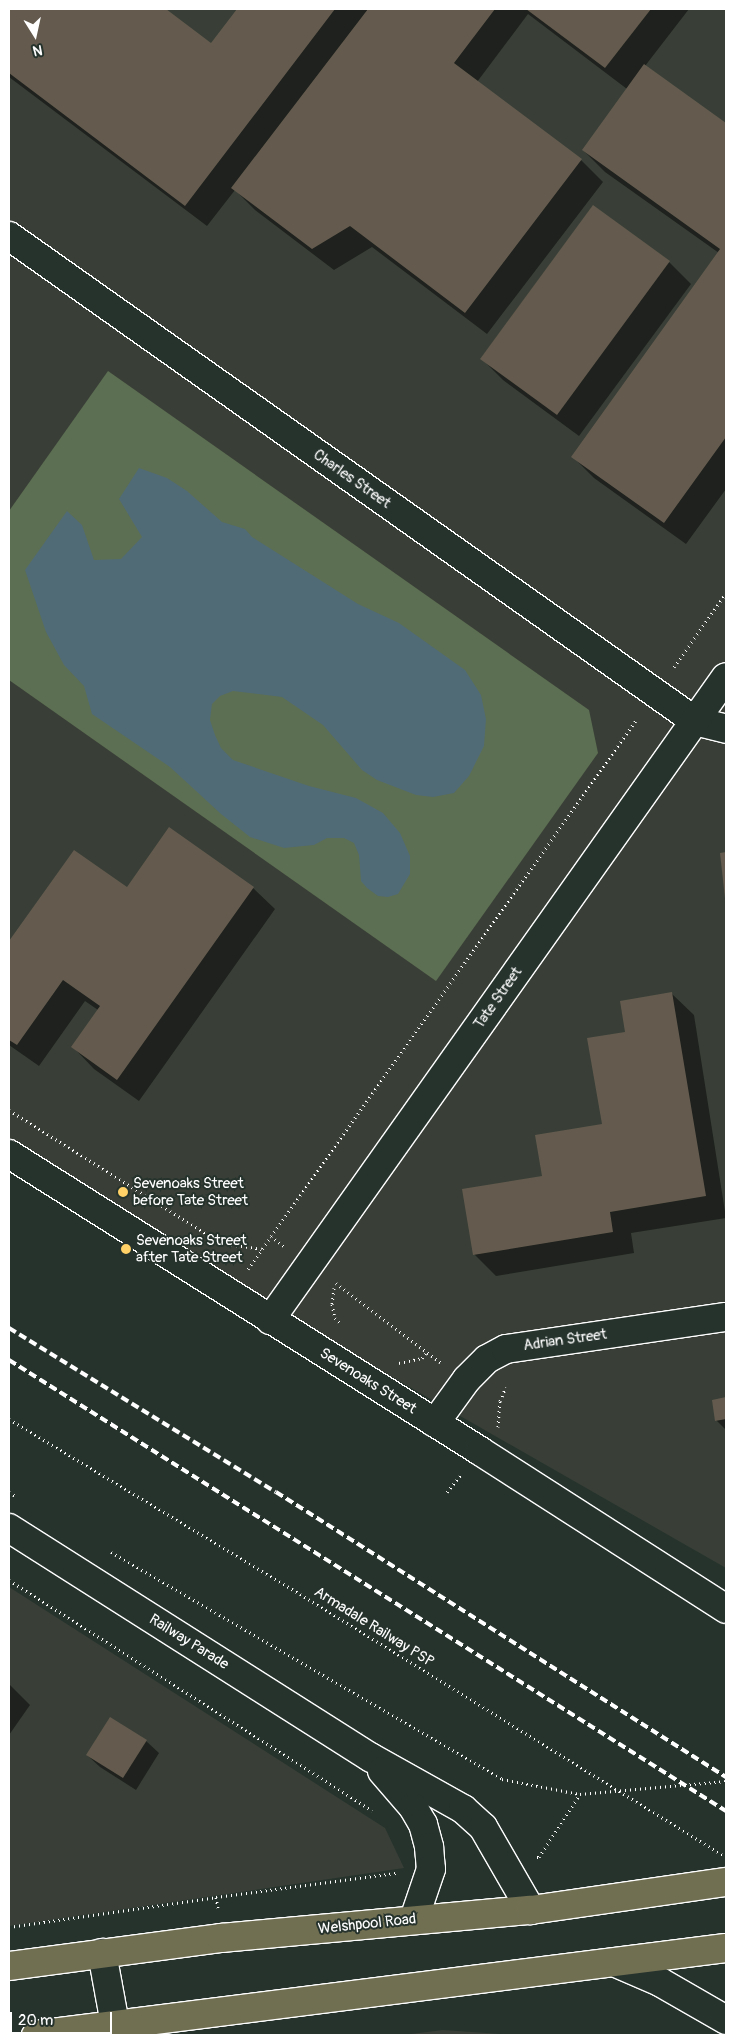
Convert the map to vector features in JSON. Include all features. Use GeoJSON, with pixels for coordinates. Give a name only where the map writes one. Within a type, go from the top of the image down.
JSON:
{"type":"FeatureCollection","features":[{"type":"Feature","properties":{"kind":"main road","name":"Welshpool Road"},"geometry":{"type":"LineString","coordinates":[[9,1966],[221,1938],[414,1919],[531,1910],[726,1882]]}},
{"type":"Feature","properties":{"kind":"main road"},"geometry":{"type":"LineString","coordinates":[[36,2035],[116,2030],[726,1948]]}},
{"type":"Feature","properties":{"kind":"street","name":"Charles Street"},"geometry":{"type":"LineString","coordinates":[[9,236],[695,721]]}},
{"type":"Feature","properties":{"kind":"street","name":"Tate Street"},"geometry":{"type":"LineString","coordinates":[[270,1320],[726,677]]}},
{"type":"Feature","properties":{"kind":"street"},"geometry":{"type":"LineString","coordinates":[[695,721],[726,729]]}},
{"type":"Feature","properties":{"kind":"street","name":"Sevenoaks Street"},"geometry":{"type":"LineString","coordinates":[[9,1154],[726,1609]]}},
{"type":"Feature","properties":{"kind":"street","name":"Adrian Street"},"geometry":{"type":"LineString","coordinates":[[435,1423],[467,1379],[487,1359],[506,1348],[726,1317]]}},
{"type":"Feature","properties":{"kind":"street","name":"Railway Parade"},"geometry":{"type":"LineString","coordinates":[[9,1528],[370,1757],[463,1809],[483,1827],[531,1910]]}},
{"type":"Feature","properties":{"kind":"street","name":"Railway Parade"},"geometry":{"type":"LineString","coordinates":[[370,1757],[413,1806],[423,1824],[431,1870],[414,1919]]}},
{"type":"Feature","properties":{"kind":"street"},"geometry":{"type":"LineString","coordinates":[[102,1953],[116,2030]]}},
{"type":"Feature","properties":{"kind":"street"},"geometry":{"type":"LineString","coordinates":[[618,1964],[660,1982],[726,2020]]}},
{"type":"Feature","properties":{"kind":"path"},"geometry":{"type":"LineString","coordinates":[[230,1294],[726,593]]}},
{"type":"Feature","properties":{"kind":"path"},"geometry":{"type":"LineString","coordinates":[[9,1110],[220,1243],[262,1249]]}},
{"type":"Feature","properties":{"kind":"path"},"geometry":{"type":"LineString","coordinates":[[271,1236],[335,1282],[426,1353],[500,1401]]}},
{"type":"Feature","properties":{"kind":"path"},"geometry":{"type":"LineString","coordinates":[[335,1282],[332,1304],[335,1318],[341,1325]]}},
{"type":"Feature","properties":{"kind":"path"},"geometry":{"type":"LineString","coordinates":[[390,1359],[400,1363],[422,1358],[426,1353]]}},
{"type":"Feature","properties":{"kind":"path","name":"Armadale Railway PSP"},"geometry":{"type":"LineString","coordinates":[[9,1419],[300,1594],[726,1857]]}},
{"type":"Feature","properties":{"kind":"path"},"geometry":{"type":"LineString","coordinates":[[9,1492],[24,1501]]}},
{"type":"Feature","properties":{"kind":"path"},"geometry":{"type":"LineString","coordinates":[[108,1550],[502,1778],[580,1794],[726,1780]]}},
{"type":"Feature","properties":{"kind":"path"},"geometry":{"type":"LineString","coordinates":[[9,1580],[376,1813]]}},
{"type":"Feature","properties":{"kind":"path"},"geometry":{"type":"LineString","coordinates":[[216,1897],[431,1870]]}},
{"type":"Feature","properties":{"kind":"shaded area"},"geometry":{"type":"Polygon","coordinates":[[[9,9],[726,9],[726,1568],[9,1158],[9,9]]]}},
{"type":"Feature","properties":{"kind":"shaded area"},"geometry":{"type":"Polygon","coordinates":[[[9,1587],[385,1828],[404,1868],[9,1926],[9,1587]]]}},
{"type":"Feature","properties":{"kind":"shaded area"},"geometry":{"type":"Polygon","coordinates":[[[443,2030],[515,2035],[403,2035],[443,2030]]]}},
{"type":"Feature","properties":{"kind":"green space"},"geometry":{"type":"Polygon","coordinates":[[[108,371],[589,710],[598,753],[436,981],[9,680],[9,511],[108,371]]]}},
{"type":"Feature","properties":{"kind":"water"},"geometry":{"type":"Polygon","coordinates":[[[139,468],[167,478],[187,491],[222,522],[245,529],[252,537],[358,604],[399,623],[465,670],[481,695],[486,719],[484,746],[469,776],[454,793],[433,797],[416,795],[377,780],[362,770],[323,725],[282,697],[233,691],[220,696],[212,704],[210,720],[215,735],[221,748],[233,760],[309,786],[356,798],[383,813],[400,833],[410,856],[410,874],[398,894],[388,897],[378,896],[367,888],[361,881],[359,855],[354,843],[344,838],[327,838],[314,845],[284,848],[250,837],[221,814],[170,767],[92,714],[84,686],[64,665],[46,632],[25,570],[67,511],[82,525],[94,560],[121,559],[142,537],[119,499],[139,468]]]}},
{"type":"Feature","properties":{"kind":"building"},"geometry":{"type":"Polygon","coordinates":[[[9,9],[166,9],[211,43],[237,9],[335,9],[185,206],[9,73],[9,9]]]}},
{"type":"Feature","properties":{"kind":"building"},"geometry":{"type":"Polygon","coordinates":[[[368,9],[495,9],[454,63],[582,159],[465,313],[350,226],[312,249],[231,188],[368,9]]]}},
{"type":"Feature","properties":{"kind":"building"},"geometry":{"type":"Polygon","coordinates":[[[526,9],[651,9],[605,68],[526,9]]]}},
{"type":"Feature","properties":{"kind":"building"},"geometry":{"type":"Polygon","coordinates":[[[644,64],[726,123],[726,437],[664,523],[571,457],[720,249],[582,150],[644,64]]]}},
{"type":"Feature","properties":{"kind":"building"},"geometry":{"type":"Polygon","coordinates":[[[593,205],[670,261],[557,415],[480,359],[593,205]]]}},
{"type":"Feature","properties":{"kind":"building"},"geometry":{"type":"Polygon","coordinates":[[[169,827],[254,887],[117,1080],[71,1047],[100,1006],[63,980],[17,1045],[9,1040],[9,941],[74,850],[127,887],[169,827]]]}},
{"type":"Feature","properties":{"kind":"building"},"geometry":{"type":"Polygon","coordinates":[[[726,852],[726,898],[725,898],[720,853],[726,852]]]}},
{"type":"Feature","properties":{"kind":"building"},"geometry":{"type":"Polygon","coordinates":[[[672,992],[706,1196],[610,1212],[613,1232],[473,1255],[462,1189],[542,1176],[535,1135],[602,1124],[587,1038],[625,1032],[620,1001],[672,992]]]}},
{"type":"Feature","properties":{"kind":"building"},"geometry":{"type":"Polygon","coordinates":[[[726,1397],[726,1419],[715,1421],[712,1400],[726,1397]]]}},
{"type":"Feature","properties":{"kind":"building"},"geometry":{"type":"Polygon","coordinates":[[[110,1717],[147,1740],[123,1778],[86,1755],[110,1717]]]}},
{"type":"Feature","properties":{"kind":"railway"},"geometry":{"type":"LineString","coordinates":[[9,1328],[276,1492],[726,1777]]}},
{"type":"Feature","properties":{"kind":"railway"},"geometry":{"type":"LineString","coordinates":[[9,1360],[726,1811]]}},
{"type":"Feature","properties":{"kind":"place","name":"Sevenoaks Street before Tate Street"},"geometry":{"type":"Point","coordinates":[123,1192]}},
{"type":"Feature","properties":{"kind":"place","name":"Sevenoaks Street after Tate Street"},"geometry":{"type":"Point","coordinates":[126,1249]}}]}
